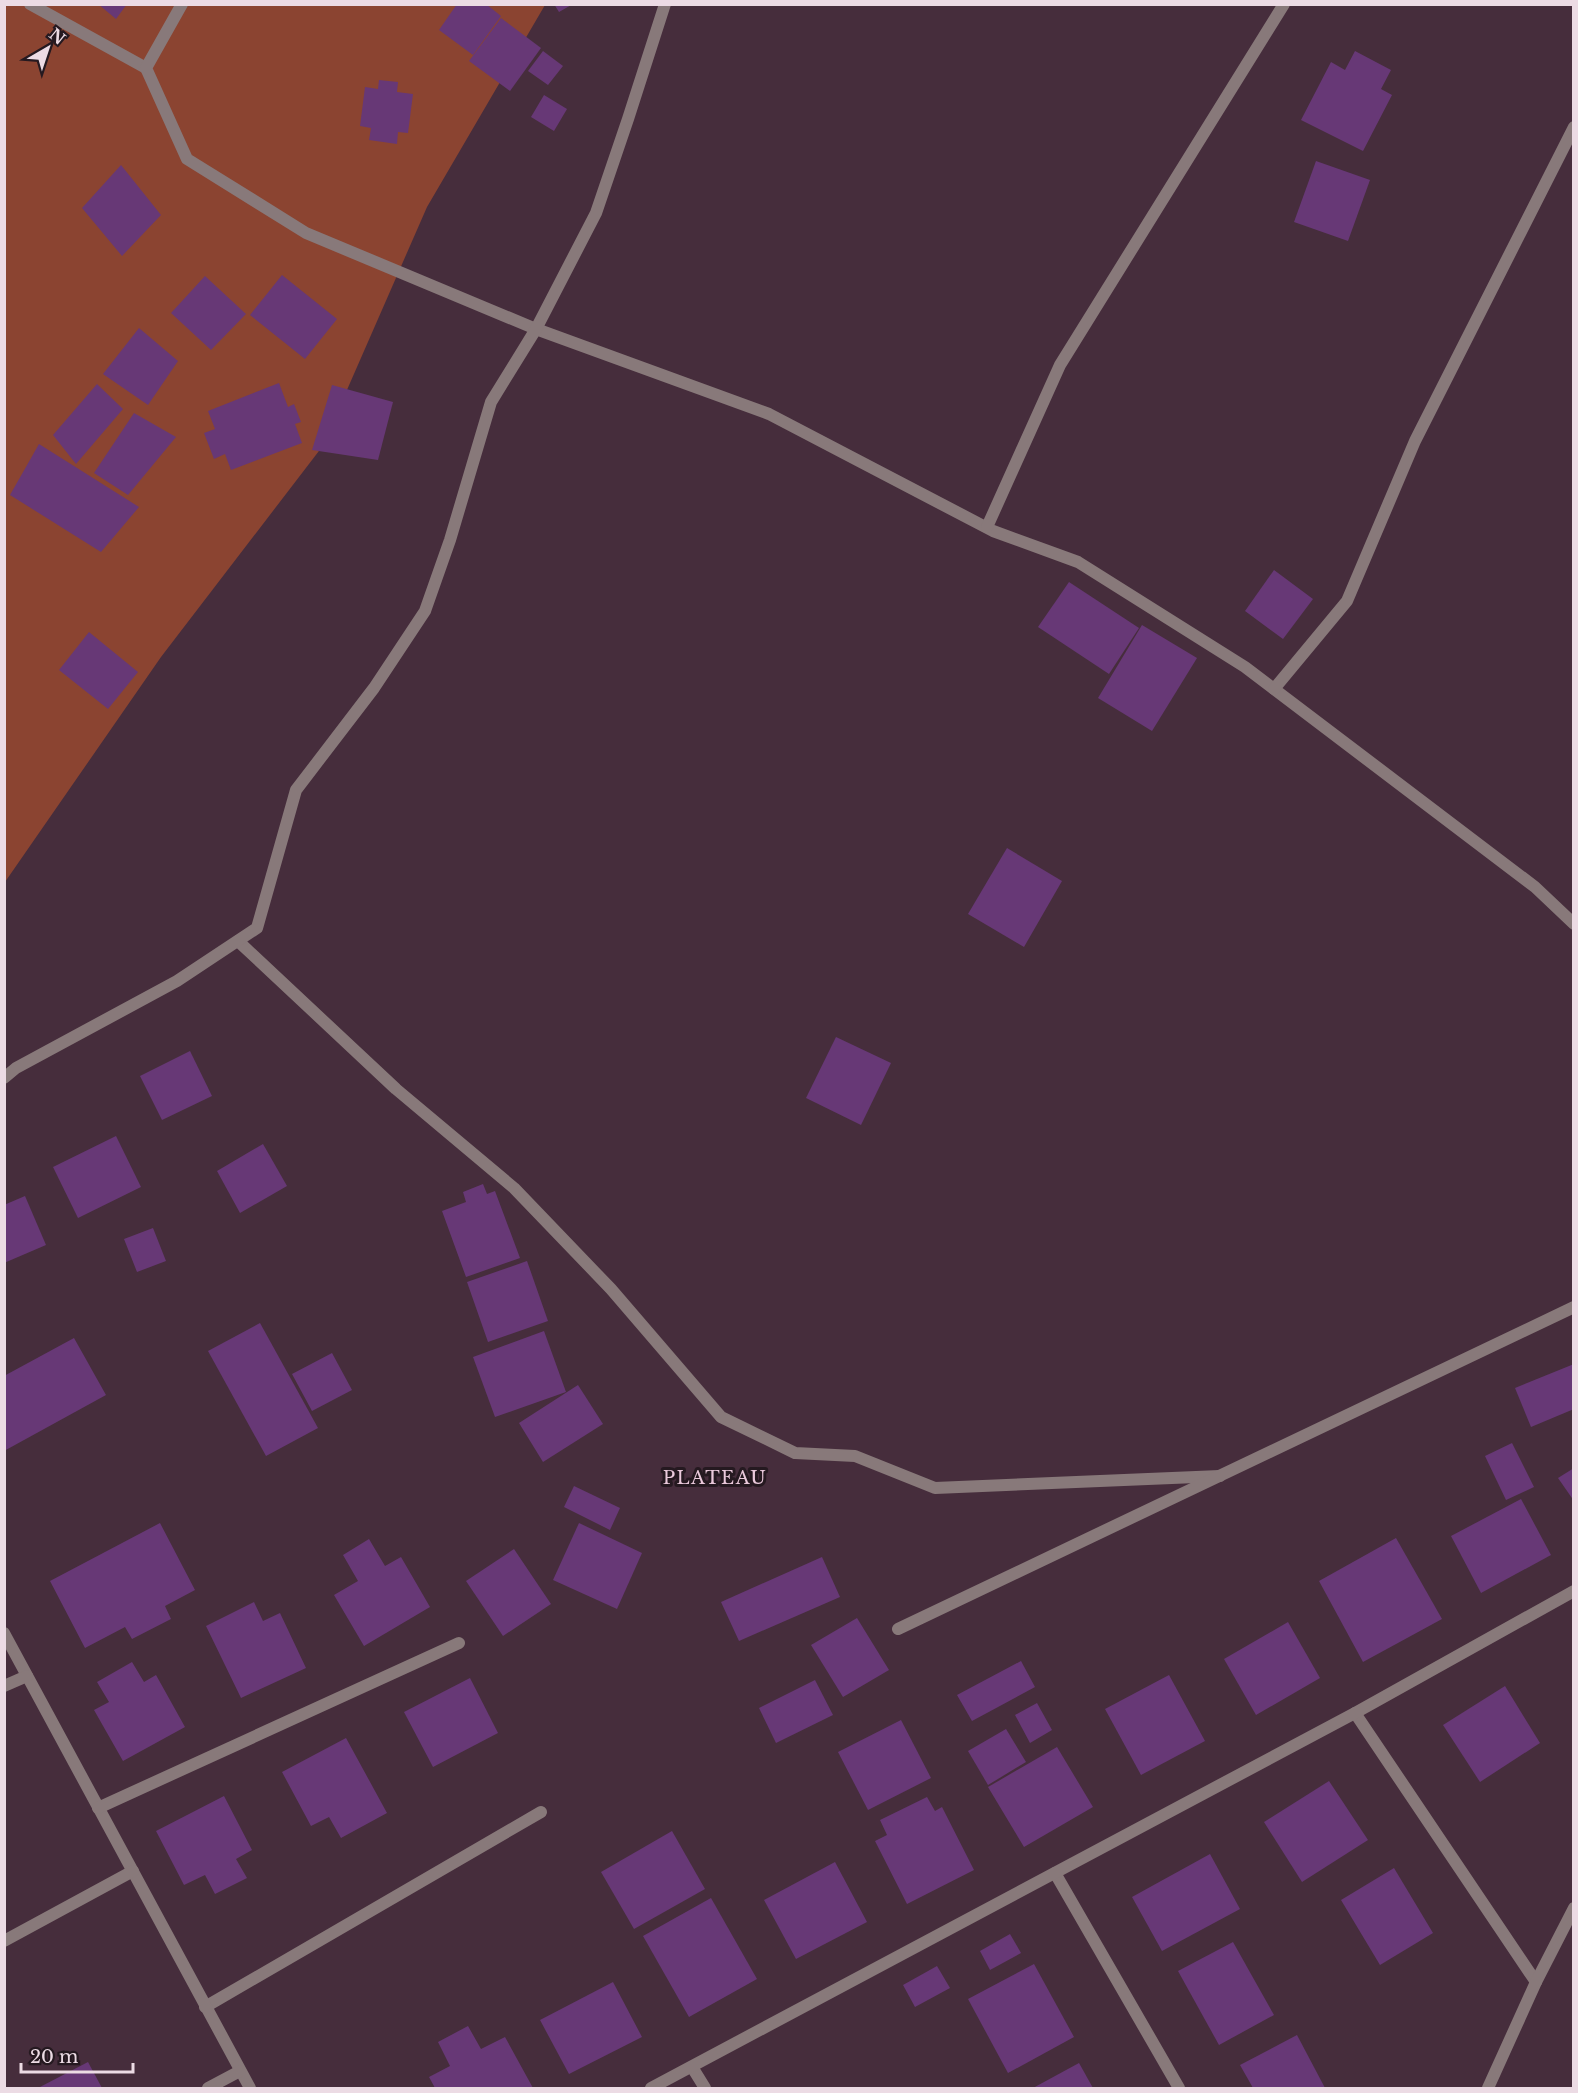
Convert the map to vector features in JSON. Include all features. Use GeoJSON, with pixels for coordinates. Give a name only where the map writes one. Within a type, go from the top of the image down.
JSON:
{"type":"FeatureCollection","features":[{"type":"Feature","properties":{"kind":"street"},"geometry":{"type":"LineString","coordinates":[[30,4],[146,68],[187,159],[306,233],[536,329],[769,414],[987,527],[1078,562],[1245,667],[1535,887],[1574,924]]}},
{"type":"Feature","properties":{"kind":"street"},"geometry":{"type":"LineString","coordinates":[[146,68],[182,4]]}},
{"type":"Feature","properties":{"kind":"street"},"geometry":{"type":"LineString","coordinates":[[4,1078],[16,1068],[177,981],[257,928],[296,790],[374,688],[425,611],[450,540],[491,402],[536,329],[596,213],[665,4]]}},
{"type":"Feature","properties":{"kind":"street"},"geometry":{"type":"LineString","coordinates":[[987,527],[1060,365],[1284,4]]}},
{"type":"Feature","properties":{"kind":"street"},"geometry":{"type":"LineString","coordinates":[[1274,689],[1347,601],[1415,441],[1574,127]]}},
{"type":"Feature","properties":{"kind":"street"},"geometry":{"type":"LineString","coordinates":[[238,941],[396,1089],[514,1188],[611,1289],[721,1418],[795,1453],[855,1456],[935,1488],[1220,1476]]}},
{"type":"Feature","properties":{"kind":"street"},"geometry":{"type":"LineString","coordinates":[[898,1629],[1574,1307]]}},
{"type":"Feature","properties":{"kind":"street"},"geometry":{"type":"LineString","coordinates":[[651,2088],[1355,1713],[1574,1592]]}},
{"type":"Feature","properties":{"kind":"street"},"geometry":{"type":"LineString","coordinates":[[4,1634],[250,2088]]}},
{"type":"Feature","properties":{"kind":"street"},"geometry":{"type":"LineString","coordinates":[[98,1808],[459,1643]]}},
{"type":"Feature","properties":{"kind":"street"},"geometry":{"type":"LineString","coordinates":[[4,1686],[27,1676]]}},
{"type":"Feature","properties":{"kind":"street"},"geometry":{"type":"LineString","coordinates":[[1355,1713],[1536,1982]]}},
{"type":"Feature","properties":{"kind":"street"},"geometry":{"type":"LineString","coordinates":[[206,2007],[541,1812]]}},
{"type":"Feature","properties":{"kind":"street"},"geometry":{"type":"LineString","coordinates":[[4,1941],[133,1871]]}},
{"type":"Feature","properties":{"kind":"street"},"geometry":{"type":"LineString","coordinates":[[1055,1873],[1179,2088]]}},
{"type":"Feature","properties":{"kind":"street"},"geometry":{"type":"LineString","coordinates":[[1488,2088],[1536,1982],[1574,1908]]}},
{"type":"Feature","properties":{"kind":"street"},"geometry":{"type":"LineString","coordinates":[[692,2067],[705,2088]]}},
{"type":"Feature","properties":{"kind":"street"},"geometry":{"type":"LineString","coordinates":[[208,2088],[240,2071]]}},
{"type":"Feature","properties":{"kind":"shaded area"},"geometry":{"type":"Polygon","coordinates":[[[5,5],[545,5],[427,207],[322,447],[161,657],[5,882],[5,5]]]}},
{"type":"Feature","properties":{"kind":"building"},"geometry":{"type":"Polygon","coordinates":[[[98,4],[127,4],[116,19],[98,4]]]}},
{"type":"Feature","properties":{"kind":"building"},"geometry":{"type":"Polygon","coordinates":[[[457,4],[486,4],[501,16],[473,55],[439,30],[457,4]]]}},
{"type":"Feature","properties":{"kind":"building"},"geometry":{"type":"Polygon","coordinates":[[[554,4],[573,4],[559,12],[554,4]]]}},
{"type":"Feature","properties":{"kind":"building"},"geometry":{"type":"Polygon","coordinates":[[[501,18],[541,48],[510,91],[469,61],[501,18]]]}},
{"type":"Feature","properties":{"kind":"building"},"geometry":{"type":"Polygon","coordinates":[[[543,51],[563,66],[548,85],[528,71],[543,51]]]}},
{"type":"Feature","properties":{"kind":"building"},"geometry":{"type":"Polygon","coordinates":[[[1355,51],[1391,70],[1381,89],[1392,95],[1363,151],[1301,120],[1331,62],[1345,70],[1355,51]]]}},
{"type":"Feature","properties":{"kind":"building"},"geometry":{"type":"Polygon","coordinates":[[[379,80],[398,82],[397,92],[413,94],[408,133],[398,132],[397,144],[369,140],[371,128],[360,126],[365,87],[378,89],[379,80]]]}},
{"type":"Feature","properties":{"kind":"building"},"geometry":{"type":"Polygon","coordinates":[[[544,95],[567,109],[554,131],[531,117],[544,95]]]}},
{"type":"Feature","properties":{"kind":"building"},"geometry":{"type":"Polygon","coordinates":[[[1316,161],[1370,180],[1348,241],[1294,222],[1316,161]]]}},
{"type":"Feature","properties":{"kind":"building"},"geometry":{"type":"Polygon","coordinates":[[[121,165],[161,215],[122,256],[82,208],[121,165]]]}},
{"type":"Feature","properties":{"kind":"building"},"geometry":{"type":"Polygon","coordinates":[[[282,275],[337,319],[305,359],[250,315],[282,275]]]}},
{"type":"Feature","properties":{"kind":"building"},"geometry":{"type":"Polygon","coordinates":[[[205,276],[246,314],[211,350],[171,313],[205,276]]]}},
{"type":"Feature","properties":{"kind":"building"},"geometry":{"type":"Polygon","coordinates":[[[139,328],[178,361],[148,405],[103,374],[139,328]]]}},
{"type":"Feature","properties":{"kind":"building"},"geometry":{"type":"Polygon","coordinates":[[[279,383],[288,407],[294,404],[301,422],[295,424],[302,443],[231,470],[225,454],[214,459],[204,433],[215,429],[208,411],[279,383]]]}},
{"type":"Feature","properties":{"kind":"building"},"geometry":{"type":"Polygon","coordinates":[[[97,384],[123,409],[76,464],[53,435],[97,384]]]}},
{"type":"Feature","properties":{"kind":"building"},"geometry":{"type":"Polygon","coordinates":[[[332,385],[393,402],[378,460],[312,450],[332,385]]]}},
{"type":"Feature","properties":{"kind":"building"},"geometry":{"type":"Polygon","coordinates":[[[134,413],[176,437],[128,495],[94,473],[134,413]]]}},
{"type":"Feature","properties":{"kind":"building"},"geometry":{"type":"Polygon","coordinates":[[[39,444],[139,507],[101,552],[10,495],[39,444]]]}},
{"type":"Feature","properties":{"kind":"building"},"geometry":{"type":"Polygon","coordinates":[[[1274,570],[1313,599],[1283,639],[1245,611],[1274,570]]]}},
{"type":"Feature","properties":{"kind":"building"},"geometry":{"type":"Polygon","coordinates":[[[1069,582],[1139,628],[1109,674],[1038,627],[1069,582]]]}},
{"type":"Feature","properties":{"kind":"building"},"geometry":{"type":"Polygon","coordinates":[[[1142,625],[1197,658],[1152,731],[1098,698],[1142,625]]]}},
{"type":"Feature","properties":{"kind":"building"},"geometry":{"type":"Polygon","coordinates":[[[89,632],[138,672],[108,709],[59,670],[89,632]]]}},
{"type":"Feature","properties":{"kind":"building"},"geometry":{"type":"Polygon","coordinates":[[[1007,848],[1062,881],[1024,947],[968,914],[1007,848]]]}},
{"type":"Feature","properties":{"kind":"building"},"geometry":{"type":"Polygon","coordinates":[[[836,1037],[891,1063],[861,1125],[806,1098],[836,1037]]]}},
{"type":"Feature","properties":{"kind":"building"},"geometry":{"type":"Polygon","coordinates":[[[190,1051],[212,1096],[162,1120],[140,1076],[190,1051]]]}},
{"type":"Feature","properties":{"kind":"building"},"geometry":{"type":"Polygon","coordinates":[[[116,1136],[141,1187],[78,1218],[53,1167],[116,1136]]]}},
{"type":"Feature","properties":{"kind":"building"},"geometry":{"type":"Polygon","coordinates":[[[263,1144],[287,1186],[240,1213],[217,1171],[263,1144]]]}},
{"type":"Feature","properties":{"kind":"building"},"geometry":{"type":"Polygon","coordinates":[[[483,1184],[487,1194],[495,1191],[520,1258],[466,1277],[442,1211],[466,1202],[463,1192],[483,1184]]]}},
{"type":"Feature","properties":{"kind":"building"},"geometry":{"type":"Polygon","coordinates":[[[25,1196],[46,1245],[4,1263],[4,1205],[25,1196]]]}},
{"type":"Feature","properties":{"kind":"building"},"geometry":{"type":"Polygon","coordinates":[[[153,1228],[166,1261],[137,1272],[124,1239],[153,1228]]]}},
{"type":"Feature","properties":{"kind":"building"},"geometry":{"type":"Polygon","coordinates":[[[527,1261],[548,1321],[488,1342],[467,1282],[527,1261]]]}},
{"type":"Feature","properties":{"kind":"building"},"geometry":{"type":"Polygon","coordinates":[[[260,1323],[318,1428],[266,1456],[208,1351],[260,1323]]]}},
{"type":"Feature","properties":{"kind":"building"},"geometry":{"type":"Polygon","coordinates":[[[544,1331],[566,1392],[495,1417],[473,1357],[544,1331]]]}},
{"type":"Feature","properties":{"kind":"building"},"geometry":{"type":"Polygon","coordinates":[[[74,1338],[106,1395],[4,1451],[4,1376],[74,1338]]]}},
{"type":"Feature","properties":{"kind":"building"},"geometry":{"type":"Polygon","coordinates":[[[332,1353],[352,1390],[312,1411],[292,1374],[332,1353]]]}},
{"type":"Feature","properties":{"kind":"building"},"geometry":{"type":"Polygon","coordinates":[[[1574,1364],[1574,1409],[1531,1427],[1515,1388],[1574,1364]]]}},
{"type":"Feature","properties":{"kind":"building"},"geometry":{"type":"Polygon","coordinates":[[[578,1385],[603,1424],[543,1462],[519,1423],[578,1385]]]}},
{"type":"Feature","properties":{"kind":"building"},"geometry":{"type":"Polygon","coordinates":[[[1512,1443],[1534,1487],[1506,1500],[1485,1456],[1512,1443]]]}},
{"type":"Feature","properties":{"kind":"building"},"geometry":{"type":"Polygon","coordinates":[[[1574,1468],[1574,1501],[1558,1478],[1574,1468]]]}},
{"type":"Feature","properties":{"kind":"building"},"geometry":{"type":"Polygon","coordinates":[[[574,1486],[620,1508],[610,1530],[564,1507],[574,1486]]]}},
{"type":"Feature","properties":{"kind":"building"},"geometry":{"type":"Polygon","coordinates":[[[1521,1499],[1551,1555],[1481,1593],[1451,1536],[1521,1499]]]}},
{"type":"Feature","properties":{"kind":"building"},"geometry":{"type":"Polygon","coordinates":[[[160,1523],[195,1590],[165,1606],[171,1619],[132,1639],[125,1627],[85,1648],[50,1581],[160,1523]]]}},
{"type":"Feature","properties":{"kind":"building"},"geometry":{"type":"Polygon","coordinates":[[[579,1523],[642,1553],[617,1609],[553,1580],[579,1523]]]}},
{"type":"Feature","properties":{"kind":"building"},"geometry":{"type":"Polygon","coordinates":[[[1396,1538],[1442,1619],[1363,1662],[1319,1581],[1396,1538]]]}},
{"type":"Feature","properties":{"kind":"building"},"geometry":{"type":"Polygon","coordinates":[[[369,1539],[385,1566],[401,1557],[430,1607],[364,1646],[334,1595],[358,1581],[343,1555],[369,1539]]]}},
{"type":"Feature","properties":{"kind":"building"},"geometry":{"type":"Polygon","coordinates":[[[514,1549],[551,1604],[503,1636],[466,1581],[514,1549]]]}},
{"type":"Feature","properties":{"kind":"building"},"geometry":{"type":"Polygon","coordinates":[[[822,1557],[840,1597],[739,1641],[721,1602],[822,1557]]]}},
{"type":"Feature","properties":{"kind":"building"},"geometry":{"type":"Polygon","coordinates":[[[254,1602],[263,1621],[280,1613],[306,1668],[241,1698],[206,1626],[254,1602]]]}},
{"type":"Feature","properties":{"kind":"building"},"geometry":{"type":"Polygon","coordinates":[[[857,1618],[889,1670],[843,1697],[811,1645],[857,1618]]]}},
{"type":"Feature","properties":{"kind":"building"},"geometry":{"type":"Polygon","coordinates":[[[1288,1622],[1320,1678],[1256,1715],[1224,1659],[1288,1622]]]}},
{"type":"Feature","properties":{"kind":"building"},"geometry":{"type":"Polygon","coordinates":[[[1021,1661],[1035,1687],[972,1721],[957,1695],[1021,1661]]]}},
{"type":"Feature","properties":{"kind":"building"},"geometry":{"type":"Polygon","coordinates":[[[132,1662],[144,1682],[156,1675],[185,1727],[123,1761],[94,1710],[109,1702],[97,1682],[132,1662]]]}},
{"type":"Feature","properties":{"kind":"building"},"geometry":{"type":"Polygon","coordinates":[[[1169,1675],[1205,1741],[1141,1775],[1105,1709],[1169,1675]]]}},
{"type":"Feature","properties":{"kind":"building"},"geometry":{"type":"Polygon","coordinates":[[[470,1678],[498,1733],[433,1767],[404,1712],[470,1678]]]}},
{"type":"Feature","properties":{"kind":"building"},"geometry":{"type":"Polygon","coordinates":[[[815,1680],[833,1715],[776,1743],[759,1708],[815,1680]]]}},
{"type":"Feature","properties":{"kind":"building"},"geometry":{"type":"Polygon","coordinates":[[[1505,1686],[1540,1743],[1480,1782],[1443,1725],[1505,1686]]]}},
{"type":"Feature","properties":{"kind":"building"},"geometry":{"type":"Polygon","coordinates":[[[1037,1703],[1052,1730],[1030,1743],[1015,1715],[1037,1703]]]}},
{"type":"Feature","properties":{"kind":"building"},"geometry":{"type":"Polygon","coordinates":[[[901,1720],[931,1778],[868,1810],[838,1752],[901,1720]]]}},
{"type":"Feature","properties":{"kind":"building"},"geometry":{"type":"Polygon","coordinates":[[[1006,1729],[1026,1762],[988,1785],[968,1751],[1006,1729]]]}},
{"type":"Feature","properties":{"kind":"building"},"geometry":{"type":"Polygon","coordinates":[[[346,1738],[387,1813],[341,1838],[329,1817],[311,1826],[282,1772],[346,1738]]]}},
{"type":"Feature","properties":{"kind":"building"},"geometry":{"type":"Polygon","coordinates":[[[1057,1747],[1093,1807],[1024,1847],[988,1787],[1057,1747]]]}},
{"type":"Feature","properties":{"kind":"building"},"geometry":{"type":"Polygon","coordinates":[[[1329,1781],[1368,1840],[1302,1882],[1264,1822],[1329,1781]]]}},
{"type":"Feature","properties":{"kind":"building"},"geometry":{"type":"Polygon","coordinates":[[[224,1796],[252,1850],[236,1859],[247,1878],[215,1894],[205,1875],[184,1885],[156,1831],[224,1796]]]}},
{"type":"Feature","properties":{"kind":"building"},"geometry":{"type":"Polygon","coordinates":[[[927,1797],[935,1811],[942,1807],[974,1870],[907,1904],[875,1841],[887,1835],[880,1820],[927,1797]]]}},
{"type":"Feature","properties":{"kind":"building"},"geometry":{"type":"Polygon","coordinates":[[[672,1831],[705,1889],[634,1929],[601,1872],[672,1831]]]}},
{"type":"Feature","properties":{"kind":"building"},"geometry":{"type":"Polygon","coordinates":[[[1210,1854],[1240,1909],[1162,1951],[1132,1897],[1210,1854]]]}},
{"type":"Feature","properties":{"kind":"building"},"geometry":{"type":"Polygon","coordinates":[[[835,1862],[867,1922],[796,1959],[764,1900],[835,1862]]]}},
{"type":"Feature","properties":{"kind":"building"},"geometry":{"type":"Polygon","coordinates":[[[1394,1868],[1433,1933],[1380,1965],[1341,1900],[1394,1868]]]}},
{"type":"Feature","properties":{"kind":"building"},"geometry":{"type":"Polygon","coordinates":[[[711,1898],[757,1979],[689,2017],[643,1936],[711,1898]]]}},
{"type":"Feature","properties":{"kind":"building"},"geometry":{"type":"Polygon","coordinates":[[[1010,1934],[1021,1953],[990,1970],[980,1951],[1010,1934]]]}},
{"type":"Feature","properties":{"kind":"building"},"geometry":{"type":"Polygon","coordinates":[[[1233,1942],[1274,2015],[1219,2045],[1178,1971],[1233,1942]]]}},
{"type":"Feature","properties":{"kind":"building"},"geometry":{"type":"Polygon","coordinates":[[[1034,1964],[1074,2037],[1008,2073],[968,1999],[1034,1964]]]}},
{"type":"Feature","properties":{"kind":"building"},"geometry":{"type":"Polygon","coordinates":[[[937,1966],[950,1988],[915,2007],[903,1985],[937,1966]]]}},
{"type":"Feature","properties":{"kind":"building"},"geometry":{"type":"Polygon","coordinates":[[[613,1982],[642,2037],[569,2074],[540,2020],[613,1982]]]}},
{"type":"Feature","properties":{"kind":"building"},"geometry":{"type":"Polygon","coordinates":[[[468,2026],[481,2049],[505,2037],[533,2088],[435,2088],[429,2077],[450,2066],[438,2042],[468,2026]]]}},
{"type":"Feature","properties":{"kind":"building"},"geometry":{"type":"Polygon","coordinates":[[[1297,2035],[1325,2088],[1253,2088],[1240,2065],[1297,2035]]]}},
{"type":"Feature","properties":{"kind":"building"},"geometry":{"type":"Polygon","coordinates":[[[88,2062],[102,2088],[38,2088],[88,2062]]]}},
{"type":"Feature","properties":{"kind":"building"},"geometry":{"type":"Polygon","coordinates":[[[1079,2063],[1093,2088],[1033,2088],[1079,2063]]]}},
{"type":"Feature","properties":{"kind":"district","name":"PLATEAU"},"geometry":{"type":"Point","coordinates":[715,1478]}}]}
